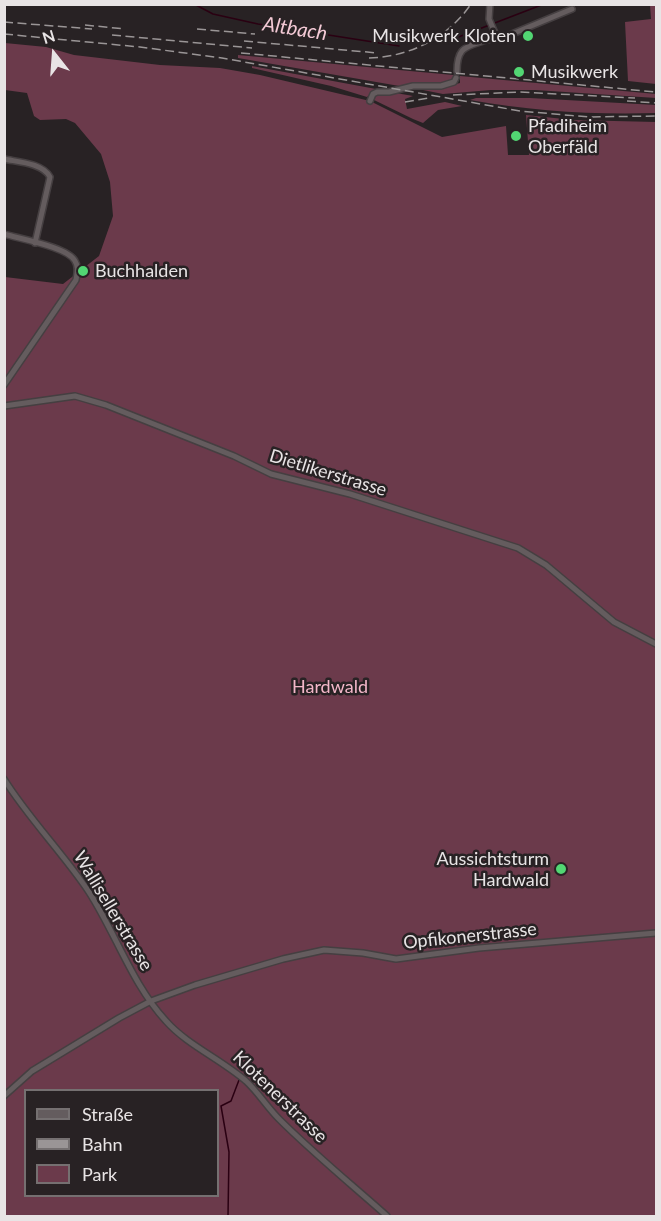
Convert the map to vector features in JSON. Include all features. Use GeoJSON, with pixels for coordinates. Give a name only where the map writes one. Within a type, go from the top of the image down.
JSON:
{"type":"FeatureCollection","features":[{"type":"Feature","properties":{"kind":"street"},"geometry":{"type":"LineString","coordinates":[[490,4],[490,21],[494,34],[500,39],[572,9]]}},
{"type":"Feature","properties":{"kind":"street"},"geometry":{"type":"LineString","coordinates":[[457,71],[463,50],[494,34]]}},
{"type":"Feature","properties":{"kind":"street"},"geometry":{"type":"LineString","coordinates":[[370,101],[375,92],[389,92],[415,86],[444,85],[454,82],[456,78]]}},
{"type":"Feature","properties":{"kind":"street"},"geometry":{"type":"LineString","coordinates":[[4,159],[40,168],[50,177],[35,243]]}},
{"type":"Feature","properties":{"kind":"street"},"geometry":{"type":"LineString","coordinates":[[4,234],[65,252],[71,256],[77,266],[76,279],[4,386]]}},
{"type":"Feature","properties":{"kind":"street","name":"Dietlikerstrasse"},"geometry":{"type":"LineString","coordinates":[[4,406],[75,396],[106,405],[234,456],[271,474],[350,494],[518,548],[546,565],[614,622],[657,644]]}},
{"type":"Feature","properties":{"kind":"street","name":"Wallisellerstrasse"},"geometry":{"type":"LineString","coordinates":[[4,779],[15,797],[90,894],[130,968],[151,1001]]}},
{"type":"Feature","properties":{"kind":"street","name":"Opfikonerstrasse"},"geometry":{"type":"LineString","coordinates":[[4,1096],[32,1071],[151,1001],[195,985],[283,959],[324,950],[363,953],[396,959],[479,948],[657,933]]}},
{"type":"Feature","properties":{"kind":"street","name":"Klotenerstrasse"},"geometry":{"type":"LineString","coordinates":[[151,1001],[168,1024],[248,1083],[280,1120],[387,1216]]}},
{"type":"Feature","properties":{"kind":"green space"},"geometry":{"type":"Polygon","coordinates":[[[650,5],[656,5],[656,84],[628,81],[625,22],[651,19],[650,5]]]}},
{"type":"Feature","properties":{"kind":"green space","name":"Hardwald"},"geometry":{"type":"Polygon","coordinates":[[[5,43],[46,47],[74,55],[160,65],[220,68],[260,75],[370,101],[442,137],[506,126],[508,155],[529,155],[526,115],[573,120],[656,122],[656,1216],[5,1216],[5,277],[63,284],[99,256],[113,216],[110,182],[101,154],[75,123],[66,119],[40,120],[34,116],[27,93],[5,90],[5,43]]]}},
{"type":"Feature","properties":{"kind":"green space"},"geometry":{"type":"Polygon","coordinates":[[[238,55],[453,75],[453,80],[443,84],[405,87],[238,58],[238,55]]]}},
{"type":"Feature","properties":{"kind":"green space"},"geometry":{"type":"Polygon","coordinates":[[[252,66],[376,89],[367,97],[331,86],[252,68],[252,66]]]}},
{"type":"Feature","properties":{"kind":"green space"},"geometry":{"type":"Polygon","coordinates":[[[460,76],[656,94],[656,98],[535,90],[491,90],[443,94],[413,88],[441,88],[460,83],[460,76]]]}},
{"type":"Feature","properties":{"kind":"green space"},"geometry":{"type":"Polygon","coordinates":[[[396,93],[413,96],[405,99],[407,109],[445,102],[462,106],[438,110],[423,123],[374,100],[376,95],[396,93]]]}},
{"type":"Feature","properties":{"kind":"green space"},"geometry":{"type":"Polygon","coordinates":[[[530,98],[656,105],[656,113],[563,111],[470,100],[530,98]]]}},
{"type":"Feature","properties":{"kind":"waterway","name":"Altbach"},"geometry":{"type":"LineString","coordinates":[[194,4],[213,14],[258,24],[399,46]]}},
{"type":"Feature","properties":{"kind":"waterway","name":"Altbach"},"geometry":{"type":"LineString","coordinates":[[448,41],[544,4]]}},
{"type":"Feature","properties":{"kind":"waterway"},"geometry":{"type":"LineString","coordinates":[[228,1216],[229,1152],[221,1106],[231,1101],[239,1080]]}},
{"type":"Feature","properties":{"kind":"railway"},"geometry":{"type":"LineString","coordinates":[[369,58],[399,54],[426,43],[451,27],[471,4]]}},
{"type":"Feature","properties":{"kind":"railway"},"geometry":{"type":"LineString","coordinates":[[4,22],[92,29]]}},
{"type":"Feature","properties":{"kind":"railway"},"geometry":{"type":"LineString","coordinates":[[85,25],[125,29]]}},
{"type":"Feature","properties":{"kind":"railway"},"geometry":{"type":"LineString","coordinates":[[197,29],[255,34]]}},
{"type":"Feature","properties":{"kind":"railway"},"geometry":{"type":"LineString","coordinates":[[4,34],[140,47],[222,58],[520,111],[589,117],[656,116]]}},
{"type":"Feature","properties":{"kind":"railway"},"geometry":{"type":"LineString","coordinates":[[112,35],[252,48]]}},
{"type":"Feature","properties":{"kind":"railway"},"geometry":{"type":"LineString","coordinates":[[244,41],[378,53]]}},
{"type":"Feature","properties":{"kind":"railway"},"geometry":{"type":"LineString","coordinates":[[241,53],[656,92]]}},
{"type":"Feature","properties":{"kind":"railway"},"geometry":{"type":"LineString","coordinates":[[453,95],[520,92],[635,98]]}},
{"type":"Feature","properties":{"kind":"railway"},"geometry":{"type":"LineString","coordinates":[[405,102],[429,98]]}},
{"type":"Feature","properties":{"kind":"railway"},"geometry":{"type":"LineString","coordinates":[[627,101],[656,103]]}},
{"type":"Feature","properties":{"kind":"place","name":"Musikwerk Kloten"},"geometry":{"type":"Point","coordinates":[528,36]}},
{"type":"Feature","properties":{"kind":"place","name":"Musikwerk"},"geometry":{"type":"Point","coordinates":[519,72]}},
{"type":"Feature","properties":{"kind":"place","name":"Pfadiheim Oberfäld"},"geometry":{"type":"Point","coordinates":[516,136]}},
{"type":"Feature","properties":{"kind":"place","name":"Buchhalden"},"geometry":{"type":"Point","coordinates":[83,271]}},
{"type":"Feature","properties":{"kind":"place","name":"Aussichtsturm Hardwald"},"geometry":{"type":"Point","coordinates":[561,869]}}]}
